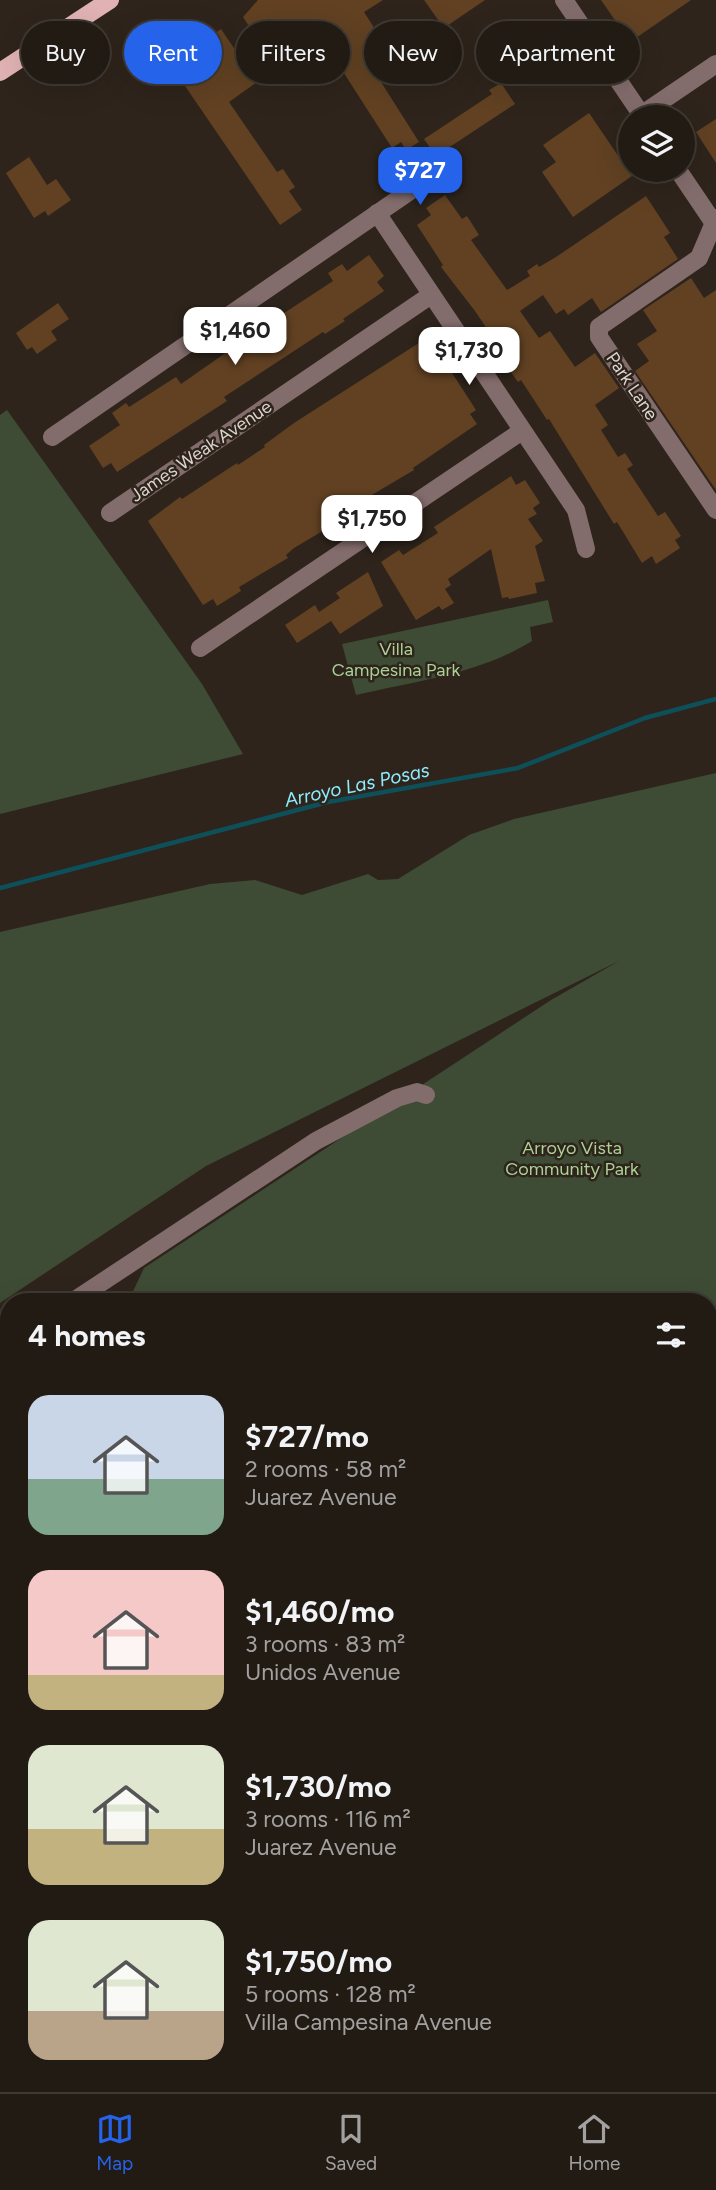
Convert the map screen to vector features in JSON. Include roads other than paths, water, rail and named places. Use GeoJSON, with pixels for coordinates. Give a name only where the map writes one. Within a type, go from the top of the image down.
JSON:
{"type":"FeatureCollection","features":[{"type":"Feature","properties":{"kind":"main road"},"geometry":{"type":"LineString","coordinates":[[0,72],[110,0]]}},
{"type":"Feature","properties":{"kind":"street"},"geometry":{"type":"LineString","coordinates":[[564,0],[635,105]]}},
{"type":"Feature","properties":{"kind":"street"},"geometry":{"type":"LineString","coordinates":[[658,105],[716,64]]}},
{"type":"Feature","properties":{"kind":"street"},"geometry":{"type":"LineString","coordinates":[[52,437],[442,169]]}},
{"type":"Feature","properties":{"kind":"street"},"geometry":{"type":"LineString","coordinates":[[687,182],[714,220]]}},
{"type":"Feature","properties":{"kind":"street"},"geometry":{"type":"LineString","coordinates":[[377,213],[576,510],[586,549]]}},
{"type":"Feature","properties":{"kind":"street","name":"Park Lane"},"geometry":{"type":"LineString","coordinates":[[714,220],[699,258],[599,327],[599,337],[716,510]]}},
{"type":"Feature","properties":{"kind":"street","name":"James Weak Avenue"},"geometry":{"type":"LineString","coordinates":[[110,513],[431,295]]}},
{"type":"Feature","properties":{"kind":"street"},"geometry":{"type":"LineString","coordinates":[[200,648],[522,431]]}},
{"type":"Feature","properties":{"kind":"street"},"geometry":{"type":"LineString","coordinates":[[86,1293],[316,1141],[397,1098],[417,1092],[426,1095]]}},
{"type":"Feature","properties":{"kind":"waterway","name":"Arroyo Las Posas"},"geometry":{"type":"LineString","coordinates":[[0,888],[328,802],[518,768],[645,718],[716,699]]}},
{"type":"Feature","properties":{"kind":"park label","name":"Villa Campesina Park"},"geometry":{"type":"Point","coordinates":[396,659]}},
{"type":"Feature","properties":{"kind":"park label","name":"Arroyo Vista Community Park"},"geometry":{"type":"Point","coordinates":[572,1158]}}]}
